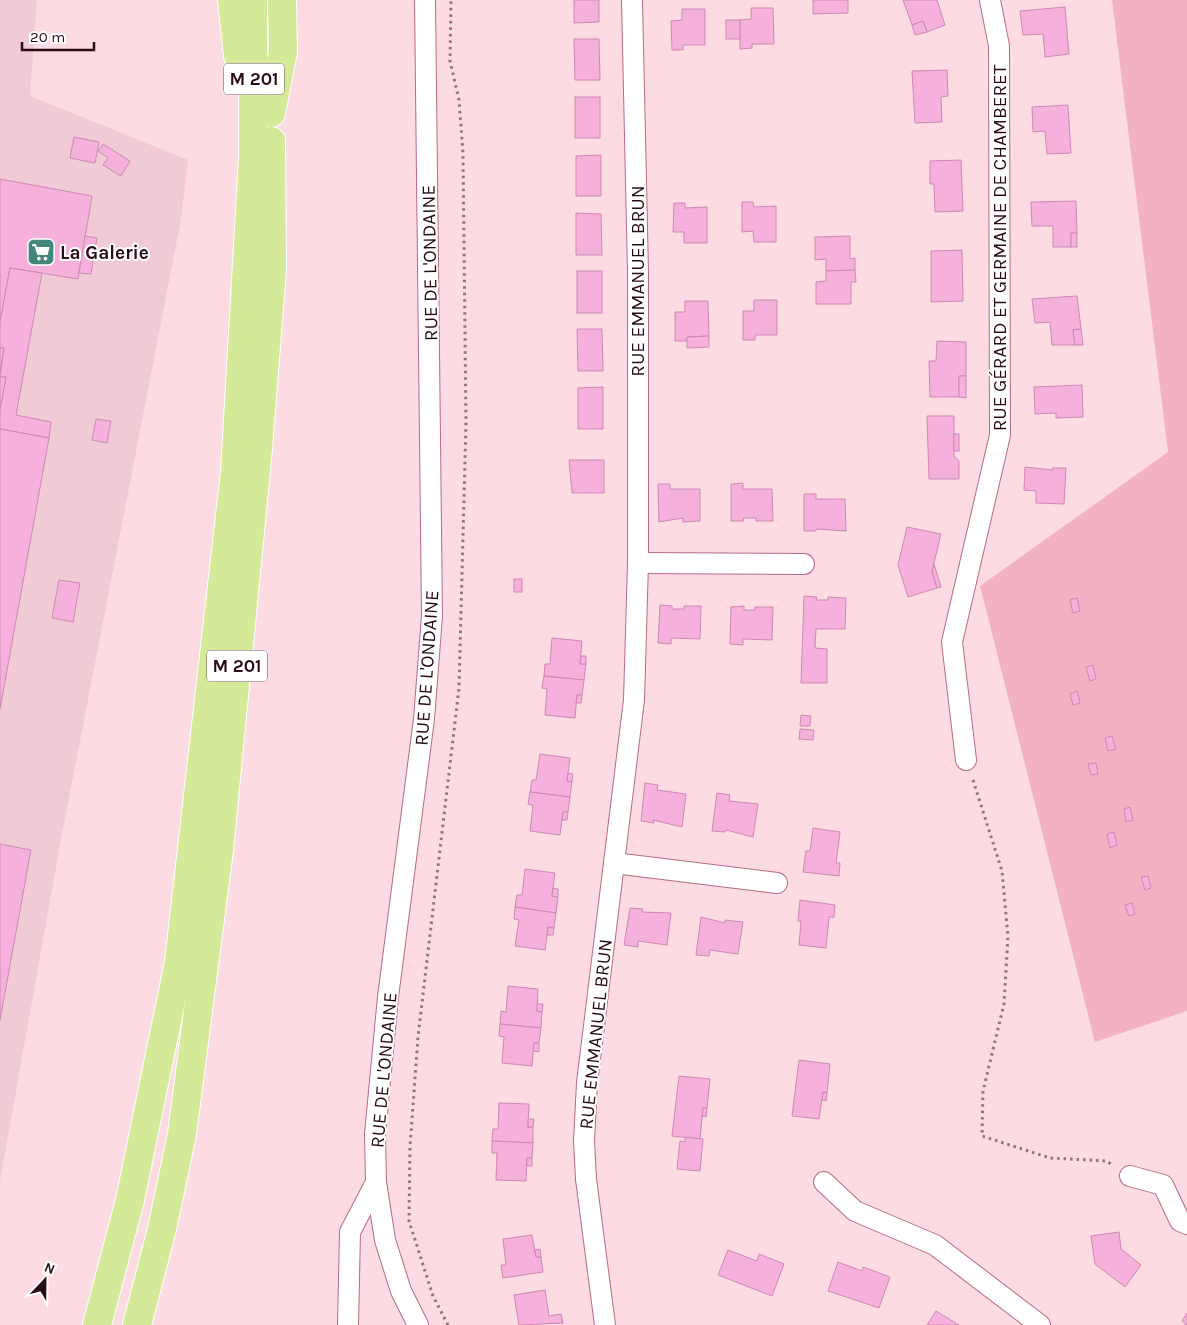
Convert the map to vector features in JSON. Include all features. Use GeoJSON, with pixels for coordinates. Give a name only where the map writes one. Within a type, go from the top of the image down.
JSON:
{"type":"FeatureCollection","features":[{"type":"Feature","properties":{"kind":"highway"},"geometry":{"type":"LineString","coordinates":[[232,0],[253,158]]}},
{"type":"Feature","properties":{"kind":"highway","name":"M 201"},"geometry":{"type":"LineString","coordinates":[[97,1325],[130,1200],[179,962],[235,472],[253,158],[253,0]]}},
{"type":"Feature","properties":{"kind":"highway","name":"M 201"},"geometry":{"type":"LineString","coordinates":[[137,1325],[162,1229],[182,1134],[219,850],[258,449],[272,269],[269,0]]}},
{"type":"Feature","properties":{"kind":"highway"},"geometry":{"type":"LineString","coordinates":[[271,113],[283,51],[282,0]]}},
{"type":"Feature","properties":{"kind":"street","name":"RUE DE L'ONDAINE"},"geometry":{"type":"LineString","coordinates":[[418,1325],[401,1291],[384,1240],[376,1182],[375,1134],[387,1006],[424,719],[432,616],[426,0]]}},
{"type":"Feature","properties":{"kind":"street","name":"RUE EMMANUEL BRUN"},"geometry":{"type":"LineString","coordinates":[[605,1325],[594,1251],[584,1141],[587,1083],[634,700],[638,563],[638,273],[632,0]]}},
{"type":"Feature","properties":{"kind":"street","name":"RUE GÉRARD ET GERMAINE DE CHAMBERET"},"geometry":{"type":"LineString","coordinates":[[966,760],[952,642],[1000,435],[999,46],[990,0]]}},
{"type":"Feature","properties":{"kind":"street"},"geometry":{"type":"LineString","coordinates":[[638,563],[804,564]]}},
{"type":"Feature","properties":{"kind":"street"},"geometry":{"type":"LineString","coordinates":[[614,863],[777,883]]}},
{"type":"Feature","properties":{"kind":"street"},"geometry":{"type":"LineString","coordinates":[[1130,1176],[1163,1186],[1180,1221],[1187,1224]]}},
{"type":"Feature","properties":{"kind":"street"},"geometry":{"type":"LineString","coordinates":[[348,1325],[350,1232],[376,1182]]}},
{"type":"Feature","properties":{"kind":"street"},"geometry":{"type":"LineString","coordinates":[[824,1182],[855,1211],[935,1245],[1040,1325]]}},
{"type":"Feature","properties":{"kind":"path"},"geometry":{"type":"LineString","coordinates":[[448,1325],[433,1296],[409,1220],[410,1147],[418,1036],[459,688],[466,423],[463,153],[459,100],[450,61],[451,0]]}},
{"type":"Feature","properties":{"kind":"path"},"geometry":{"type":"LineString","coordinates":[[966,760],[1002,872],[1008,936],[1004,1004],[983,1091],[982,1136],[1050,1158],[1107,1161],[1130,1176]]}},
{"type":"Feature","properties":{"kind":"shaded area"},"geometry":{"type":"Polygon","coordinates":[[[0,0],[37,0],[30,96],[188,160],[181,219],[61,839],[0,1181],[0,0]]]}},
{"type":"Feature","properties":{"kind":"shaded area"},"geometry":{"type":"Polygon","coordinates":[[[1112,0],[1187,0],[1187,1011],[1095,1042],[980,586],[1168,452],[1112,0]]]}},
{"type":"Feature","properties":{"kind":"building"},"geometry":{"type":"Polygon","coordinates":[[[574,0],[599,0],[599,22],[574,23],[574,0]]]}},
{"type":"Feature","properties":{"kind":"building"},"geometry":{"type":"Polygon","coordinates":[[[813,0],[848,0],[848,13],[813,14],[813,0]]]}},
{"type":"Feature","properties":{"kind":"building"},"geometry":{"type":"Polygon","coordinates":[[[903,0],[937,0],[945,25],[927,32],[923,21],[912,25],[903,0]]]}},
{"type":"Feature","properties":{"kind":"building"},"geometry":{"type":"Polygon","coordinates":[[[1065,7],[1069,54],[1045,57],[1043,34],[1023,35],[1020,11],[1065,7]]]}},
{"type":"Feature","properties":{"kind":"building"},"geometry":{"type":"Polygon","coordinates":[[[751,8],[773,8],[774,44],[752,44],[752,48],[740,49],[740,20],[751,19],[751,8]]]}},
{"type":"Feature","properties":{"kind":"building"},"geometry":{"type":"Polygon","coordinates":[[[682,9],[705,9],[705,45],[683,45],[683,50],[672,50],[671,21],[682,20],[682,9]]]}},
{"type":"Feature","properties":{"kind":"building"},"geometry":{"type":"Polygon","coordinates":[[[726,20],[740,20],[740,39],[726,39],[726,20]]]}},
{"type":"Feature","properties":{"kind":"building"},"geometry":{"type":"Polygon","coordinates":[[[923,21],[927,32],[915,35],[912,25],[923,21]]]}},
{"type":"Feature","properties":{"kind":"building"},"geometry":{"type":"Polygon","coordinates":[[[574,39],[599,39],[600,80],[575,80],[574,39]]]}},
{"type":"Feature","properties":{"kind":"building"},"geometry":{"type":"Polygon","coordinates":[[[947,70],[948,96],[941,97],[942,122],[915,123],[912,71],[947,70]]]}},
{"type":"Feature","properties":{"kind":"building"},"geometry":{"type":"Polygon","coordinates":[[[575,97],[600,97],[600,138],[575,138],[575,97]]]}},
{"type":"Feature","properties":{"kind":"building"},"geometry":{"type":"Polygon","coordinates":[[[1068,105],[1071,153],[1047,154],[1045,131],[1033,132],[1032,107],[1068,105]]]}},
{"type":"Feature","properties":{"kind":"building"},"geometry":{"type":"Polygon","coordinates":[[[74,137],[99,142],[95,163],[70,158],[74,137]]]}},
{"type":"Feature","properties":{"kind":"building"},"geometry":{"type":"Polygon","coordinates":[[[103,144],[130,161],[121,176],[103,165],[108,158],[98,151],[103,144]]]}},
{"type":"Feature","properties":{"kind":"building"},"geometry":{"type":"Polygon","coordinates":[[[601,155],[601,196],[576,196],[576,156],[601,155]]]}},
{"type":"Feature","properties":{"kind":"building"},"geometry":{"type":"Polygon","coordinates":[[[961,160],[963,211],[935,212],[934,184],[930,184],[930,161],[961,160]]]}},
{"type":"Feature","properties":{"kind":"building","name":"La Galerie"},"geometry":{"type":"Polygon","coordinates":[[[0,179],[92,196],[78,279],[10,268],[0,322],[0,179]]]}},
{"type":"Feature","properties":{"kind":"building"},"geometry":{"type":"Polygon","coordinates":[[[1076,201],[1077,233],[1071,233],[1071,247],[1053,247],[1053,226],[1032,226],[1031,202],[1076,201]]]}},
{"type":"Feature","properties":{"kind":"building"},"geometry":{"type":"Polygon","coordinates":[[[742,202],[753,202],[754,207],[776,206],[776,242],[754,242],[753,231],[742,232],[742,202]]]}},
{"type":"Feature","properties":{"kind":"building"},"geometry":{"type":"Polygon","coordinates":[[[674,203],[685,203],[685,208],[707,207],[707,243],[684,243],[684,232],[673,232],[674,203]]]}},
{"type":"Feature","properties":{"kind":"building"},"geometry":{"type":"Polygon","coordinates":[[[576,213],[601,214],[602,255],[576,255],[576,213]]]}},
{"type":"Feature","properties":{"kind":"building"},"geometry":{"type":"Polygon","coordinates":[[[1071,233],[1077,233],[1077,247],[1071,247],[1071,233]]]}},
{"type":"Feature","properties":{"kind":"building"},"geometry":{"type":"Polygon","coordinates":[[[85,236],[97,238],[91,274],[79,273],[85,236]]]}},
{"type":"Feature","properties":{"kind":"building"},"geometry":{"type":"Polygon","coordinates":[[[850,236],[850,259],[855,258],[855,270],[826,271],[826,259],[815,260],[815,237],[850,236]]]}},
{"type":"Feature","properties":{"kind":"building"},"geometry":{"type":"Polygon","coordinates":[[[962,250],[963,301],[931,302],[931,251],[962,250]]]}},
{"type":"Feature","properties":{"kind":"building"},"geometry":{"type":"Polygon","coordinates":[[[10,268],[42,273],[16,415],[51,422],[49,438],[0,429],[0,409],[6,377],[0,377],[4,348],[0,348],[0,322],[10,268]]]}},
{"type":"Feature","properties":{"kind":"building"},"geometry":{"type":"Polygon","coordinates":[[[855,270],[856,282],[851,282],[851,304],[816,304],[816,282],[826,281],[826,271],[855,270]]]}},
{"type":"Feature","properties":{"kind":"building"},"geometry":{"type":"Polygon","coordinates":[[[577,271],[602,271],[602,313],[577,313],[577,271]]]}},
{"type":"Feature","properties":{"kind":"building"},"geometry":{"type":"Polygon","coordinates":[[[1077,296],[1081,329],[1073,330],[1075,345],[1052,345],[1050,322],[1035,323],[1032,299],[1077,296]]]}},
{"type":"Feature","properties":{"kind":"building"},"geometry":{"type":"Polygon","coordinates":[[[754,300],[777,300],[777,335],[755,335],[755,340],[743,340],[743,311],[754,311],[754,300]]]}},
{"type":"Feature","properties":{"kind":"building"},"geometry":{"type":"Polygon","coordinates":[[[685,301],[708,301],[709,336],[687,337],[687,341],[675,341],[675,312],[685,312],[685,301]]]}},
{"type":"Feature","properties":{"kind":"building"},"geometry":{"type":"Polygon","coordinates":[[[577,329],[602,329],[603,371],[578,371],[577,329]]]}},
{"type":"Feature","properties":{"kind":"building"},"geometry":{"type":"Polygon","coordinates":[[[1081,329],[1083,345],[1075,345],[1073,330],[1081,329]]]}},
{"type":"Feature","properties":{"kind":"building"},"geometry":{"type":"Polygon","coordinates":[[[709,336],[709,347],[687,348],[687,337],[709,336]]]}},
{"type":"Feature","properties":{"kind":"building"},"geometry":{"type":"Polygon","coordinates":[[[937,341],[966,342],[966,376],[959,376],[959,397],[930,397],[929,361],[936,361],[937,341]]]}},
{"type":"Feature","properties":{"kind":"building"},"geometry":{"type":"Polygon","coordinates":[[[0,348],[4,348],[0,372],[0,348]]]}},
{"type":"Feature","properties":{"kind":"building"},"geometry":{"type":"Polygon","coordinates":[[[959,376],[966,376],[966,398],[959,397],[959,376]]]}},
{"type":"Feature","properties":{"kind":"building"},"geometry":{"type":"Polygon","coordinates":[[[0,377],[6,377],[0,409],[0,377]]]}},
{"type":"Feature","properties":{"kind":"building"},"geometry":{"type":"Polygon","coordinates":[[[1082,385],[1083,417],[1056,418],[1056,413],[1035,414],[1034,387],[1082,385]]]}},
{"type":"Feature","properties":{"kind":"building"},"geometry":{"type":"Polygon","coordinates":[[[603,387],[603,429],[578,429],[578,388],[603,387]]]}},
{"type":"Feature","properties":{"kind":"building"},"geometry":{"type":"Polygon","coordinates":[[[927,416],[954,416],[954,456],[959,461],[959,479],[929,479],[927,416]]]}},
{"type":"Feature","properties":{"kind":"building"},"geometry":{"type":"Polygon","coordinates":[[[96,419],[111,421],[107,443],[92,440],[96,419]]]}},
{"type":"Feature","properties":{"kind":"building"},"geometry":{"type":"Polygon","coordinates":[[[0,429],[49,438],[0,709],[0,429]]]}},
{"type":"Feature","properties":{"kind":"building"},"geometry":{"type":"Polygon","coordinates":[[[954,434],[959,434],[959,451],[954,451],[954,434]]]}},
{"type":"Feature","properties":{"kind":"building"},"geometry":{"type":"Polygon","coordinates":[[[569,460],[604,460],[604,493],[572,493],[569,460]]]}},
{"type":"Feature","properties":{"kind":"building"},"geometry":{"type":"Polygon","coordinates":[[[1025,467],[1053,470],[1052,468],[1066,468],[1064,504],[1036,503],[1036,491],[1024,490],[1025,467]]]}},
{"type":"Feature","properties":{"kind":"building"},"geometry":{"type":"Polygon","coordinates":[[[743,483],[743,489],[772,489],[773,521],[756,521],[756,518],[743,518],[744,521],[731,521],[731,484],[743,483]]]}},
{"type":"Feature","properties":{"kind":"building"},"geometry":{"type":"Polygon","coordinates":[[[658,484],[670,484],[670,489],[700,489],[700,521],[683,522],[683,518],[659,522],[658,484]]]}},
{"type":"Feature","properties":{"kind":"building"},"geometry":{"type":"Polygon","coordinates":[[[804,494],[816,494],[816,499],[845,499],[846,531],[816,529],[816,531],[804,531],[804,494]]]}},
{"type":"Feature","properties":{"kind":"building"},"geometry":{"type":"Polygon","coordinates":[[[907,527],[941,534],[932,571],[937,588],[908,597],[898,565],[907,527]]]}},
{"type":"Feature","properties":{"kind":"building"},"geometry":{"type":"Polygon","coordinates":[[[934,564],[941,587],[937,588],[932,571],[934,564]]]}},
{"type":"Feature","properties":{"kind":"building"},"geometry":{"type":"Polygon","coordinates":[[[514,579],[522,579],[522,592],[514,592],[514,579]]]}},
{"type":"Feature","properties":{"kind":"building"},"geometry":{"type":"Polygon","coordinates":[[[59,580],[80,583],[73,622],[52,618],[59,580]]]}},
{"type":"Feature","properties":{"kind":"building"},"geometry":{"type":"Polygon","coordinates":[[[804,596],[817,597],[816,600],[828,600],[828,597],[846,598],[845,629],[816,629],[815,648],[827,649],[827,683],[801,683],[804,596]]]}},
{"type":"Feature","properties":{"kind":"building"},"geometry":{"type":"Polygon","coordinates":[[[1077,598],[1080,611],[1073,613],[1070,600],[1077,598]]]}},
{"type":"Feature","properties":{"kind":"building"},"geometry":{"type":"Polygon","coordinates":[[[660,605],[672,606],[672,609],[684,609],[684,606],[701,606],[700,639],[671,638],[671,644],[658,643],[660,605]]]}},
{"type":"Feature","properties":{"kind":"building"},"geometry":{"type":"Polygon","coordinates":[[[744,606],[744,610],[755,610],[755,607],[773,607],[772,640],[743,639],[743,645],[730,644],[731,607],[744,606]]]}},
{"type":"Feature","properties":{"kind":"building"},"geometry":{"type":"Polygon","coordinates":[[[552,638],[582,641],[580,664],[586,664],[584,680],[544,676],[545,664],[550,664],[552,638]]]}},
{"type":"Feature","properties":{"kind":"building"},"geometry":{"type":"Polygon","coordinates":[[[581,656],[586,656],[586,664],[580,664],[581,656]]]}},
{"type":"Feature","properties":{"kind":"building"},"geometry":{"type":"Polygon","coordinates":[[[1093,665],[1096,679],[1090,681],[1086,667],[1093,665]]]}},
{"type":"Feature","properties":{"kind":"building"},"geometry":{"type":"Polygon","coordinates":[[[544,676],[584,680],[582,695],[577,695],[575,718],[545,715],[547,689],[542,688],[544,676]]]}},
{"type":"Feature","properties":{"kind":"building"},"geometry":{"type":"Polygon","coordinates":[[[1077,691],[1080,703],[1073,705],[1070,694],[1077,691]]]}},
{"type":"Feature","properties":{"kind":"building"},"geometry":{"type":"Polygon","coordinates":[[[577,695],[582,695],[581,703],[576,703],[577,695]]]}},
{"type":"Feature","properties":{"kind":"building"},"geometry":{"type":"Polygon","coordinates":[[[801,715],[811,716],[810,726],[800,726],[801,715]]]}},
{"type":"Feature","properties":{"kind":"building"},"geometry":{"type":"Polygon","coordinates":[[[800,729],[814,730],[813,740],[799,739],[800,729]]]}},
{"type":"Feature","properties":{"kind":"building"},"geometry":{"type":"Polygon","coordinates":[[[1112,736],[1116,749],[1108,751],[1105,738],[1112,736]]]}},
{"type":"Feature","properties":{"kind":"building"},"geometry":{"type":"Polygon","coordinates":[[[540,754],[570,758],[567,781],[572,782],[570,797],[530,792],[532,780],[536,780],[540,754]]]}},
{"type":"Feature","properties":{"kind":"building"},"geometry":{"type":"Polygon","coordinates":[[[1096,763],[1098,774],[1091,775],[1088,764],[1096,763]]]}},
{"type":"Feature","properties":{"kind":"building"},"geometry":{"type":"Polygon","coordinates":[[[568,773],[573,774],[572,782],[567,781],[568,773]]]}},
{"type":"Feature","properties":{"kind":"building"},"geometry":{"type":"Polygon","coordinates":[[[645,783],[658,785],[657,790],[686,794],[682,827],[653,820],[654,823],[641,821],[645,783]]]}},
{"type":"Feature","properties":{"kind":"building"},"geometry":{"type":"Polygon","coordinates":[[[530,792],[570,797],[568,812],[563,812],[560,835],[530,831],[533,805],[528,804],[530,792]]]}},
{"type":"Feature","properties":{"kind":"building"},"geometry":{"type":"Polygon","coordinates":[[[717,793],[730,795],[729,801],[758,804],[753,837],[726,830],[725,832],[712,831],[717,793]]]}},
{"type":"Feature","properties":{"kind":"building"},"geometry":{"type":"Polygon","coordinates":[[[1130,807],[1133,820],[1126,822],[1124,809],[1130,807]]]}},
{"type":"Feature","properties":{"kind":"building"},"geometry":{"type":"Polygon","coordinates":[[[563,812],[568,812],[567,820],[562,820],[563,812]]]}},
{"type":"Feature","properties":{"kind":"building"},"geometry":{"type":"Polygon","coordinates":[[[813,828],[840,832],[836,863],[840,863],[839,876],[803,872],[806,851],[810,851],[813,828]]]}},
{"type":"Feature","properties":{"kind":"building"},"geometry":{"type":"Polygon","coordinates":[[[1114,832],[1117,845],[1110,848],[1107,834],[1114,832]]]}},
{"type":"Feature","properties":{"kind":"building"},"geometry":{"type":"Polygon","coordinates":[[[0,844],[31,850],[0,1020],[0,844]]]}},
{"type":"Feature","properties":{"kind":"building"},"geometry":{"type":"Polygon","coordinates":[[[525,869],[555,873],[552,896],[558,897],[556,913],[515,907],[517,895],[522,895],[525,869]]]}},
{"type":"Feature","properties":{"kind":"building"},"geometry":{"type":"Polygon","coordinates":[[[1148,876],[1151,888],[1145,890],[1141,877],[1148,876]]]}},
{"type":"Feature","properties":{"kind":"building"},"geometry":{"type":"Polygon","coordinates":[[[553,888],[558,889],[558,897],[552,896],[553,888]]]}},
{"type":"Feature","properties":{"kind":"building"},"geometry":{"type":"Polygon","coordinates":[[[800,900],[835,905],[834,917],[829,917],[826,948],[799,945],[801,921],[798,921],[800,900]]]}},
{"type":"Feature","properties":{"kind":"building"},"geometry":{"type":"Polygon","coordinates":[[[1132,903],[1135,914],[1129,916],[1125,905],[1132,903]]]}},
{"type":"Feature","properties":{"kind":"building"},"geometry":{"type":"Polygon","coordinates":[[[515,907],[556,913],[554,928],[548,927],[545,950],[515,946],[519,920],[514,919],[515,907]]]}},
{"type":"Feature","properties":{"kind":"building"},"geometry":{"type":"Polygon","coordinates":[[[630,908],[643,909],[642,912],[671,913],[667,945],[638,941],[638,947],[624,945],[630,908]]]}},
{"type":"Feature","properties":{"kind":"building"},"geometry":{"type":"Polygon","coordinates":[[[701,917],[725,923],[725,920],[743,922],[738,954],[710,950],[709,956],[696,955],[701,917]]]}},
{"type":"Feature","properties":{"kind":"building"},"geometry":{"type":"Polygon","coordinates":[[[548,927],[554,928],[553,935],[547,935],[548,927]]]}},
{"type":"Feature","properties":{"kind":"building"},"geometry":{"type":"Polygon","coordinates":[[[508,986],[538,989],[537,1011],[542,1012],[541,1028],[500,1024],[501,1011],[506,1012],[508,986]]]}},
{"type":"Feature","properties":{"kind":"building"},"geometry":{"type":"Polygon","coordinates":[[[537,1004],[543,1004],[542,1012],[537,1011],[537,1004]]]}},
{"type":"Feature","properties":{"kind":"building"},"geometry":{"type":"Polygon","coordinates":[[[500,1024],[541,1028],[539,1043],[534,1043],[532,1066],[502,1063],[504,1037],[499,1036],[500,1024]]]}},
{"type":"Feature","properties":{"kind":"building"},"geometry":{"type":"Polygon","coordinates":[[[534,1043],[539,1043],[539,1052],[533,1051],[534,1043]]]}},
{"type":"Feature","properties":{"kind":"building"},"geometry":{"type":"Polygon","coordinates":[[[799,1060],[830,1064],[827,1093],[823,1092],[819,1119],[792,1116],[799,1060]]]}},
{"type":"Feature","properties":{"kind":"building"},"geometry":{"type":"Polygon","coordinates":[[[679,1076],[710,1079],[707,1108],[703,1108],[700,1139],[672,1136],[679,1076]]]}},
{"type":"Feature","properties":{"kind":"building"},"geometry":{"type":"Polygon","coordinates":[[[823,1092],[827,1093],[826,1101],[822,1100],[823,1092]]]}},
{"type":"Feature","properties":{"kind":"building"},"geometry":{"type":"Polygon","coordinates":[[[499,1103],[529,1104],[528,1127],[533,1127],[533,1143],[492,1141],[493,1129],[498,1129],[499,1103]]]}},
{"type":"Feature","properties":{"kind":"building"},"geometry":{"type":"Polygon","coordinates":[[[703,1108],[707,1108],[706,1117],[702,1116],[703,1108]]]}},
{"type":"Feature","properties":{"kind":"building"},"geometry":{"type":"Polygon","coordinates":[[[528,1119],[534,1119],[533,1127],[528,1127],[528,1119]]]}},
{"type":"Feature","properties":{"kind":"building"},"geometry":{"type":"Polygon","coordinates":[[[685,1137],[703,1139],[700,1171],[677,1169],[680,1141],[685,1142],[685,1137]]]}},
{"type":"Feature","properties":{"kind":"building"},"geometry":{"type":"Polygon","coordinates":[[[492,1141],[533,1143],[532,1158],[527,1158],[526,1181],[496,1180],[497,1153],[492,1153],[492,1141]]]}},
{"type":"Feature","properties":{"kind":"building"},"geometry":{"type":"Polygon","coordinates":[[[527,1158],[532,1158],[532,1166],[527,1166],[527,1158]]]}},
{"type":"Feature","properties":{"kind":"building"},"geometry":{"type":"Polygon","coordinates":[[[1119,1232],[1121,1249],[1141,1265],[1125,1287],[1095,1264],[1091,1236],[1119,1232]]]}},
{"type":"Feature","properties":{"kind":"building"},"geometry":{"type":"Polygon","coordinates":[[[532,1235],[536,1257],[541,1257],[543,1272],[503,1278],[501,1265],[506,1265],[503,1239],[532,1235]]]}},
{"type":"Feature","properties":{"kind":"building"},"geometry":{"type":"Polygon","coordinates":[[[540,1249],[541,1257],[536,1257],[535,1250],[540,1249]]]}},
{"type":"Feature","properties":{"kind":"building"},"geometry":{"type":"Polygon","coordinates":[[[728,1250],[757,1261],[759,1254],[784,1264],[772,1296],[718,1275],[728,1250]]]}},
{"type":"Feature","properties":{"kind":"building"},"geometry":{"type":"Polygon","coordinates":[[[838,1262],[862,1271],[863,1267],[890,1277],[879,1308],[828,1291],[838,1262]]]}},
{"type":"Feature","properties":{"kind":"building"},"geometry":{"type":"Polygon","coordinates":[[[545,1290],[549,1316],[561,1314],[563,1323],[519,1325],[514,1295],[545,1290]]]}},
{"type":"Feature","properties":{"kind":"building"},"geometry":{"type":"Polygon","coordinates":[[[936,1311],[959,1325],[927,1325],[936,1311]]]}},
{"type":"Feature","properties":{"kind":"building"},"geometry":{"type":"Polygon","coordinates":[[[1187,1313],[1187,1325],[1186,1325],[1182,1321],[1187,1313]]]}},
{"type":"Feature","properties":{"kind":"place","name":"La Galerie"},"geometry":{"type":"Point","coordinates":[41,252]}}]}
